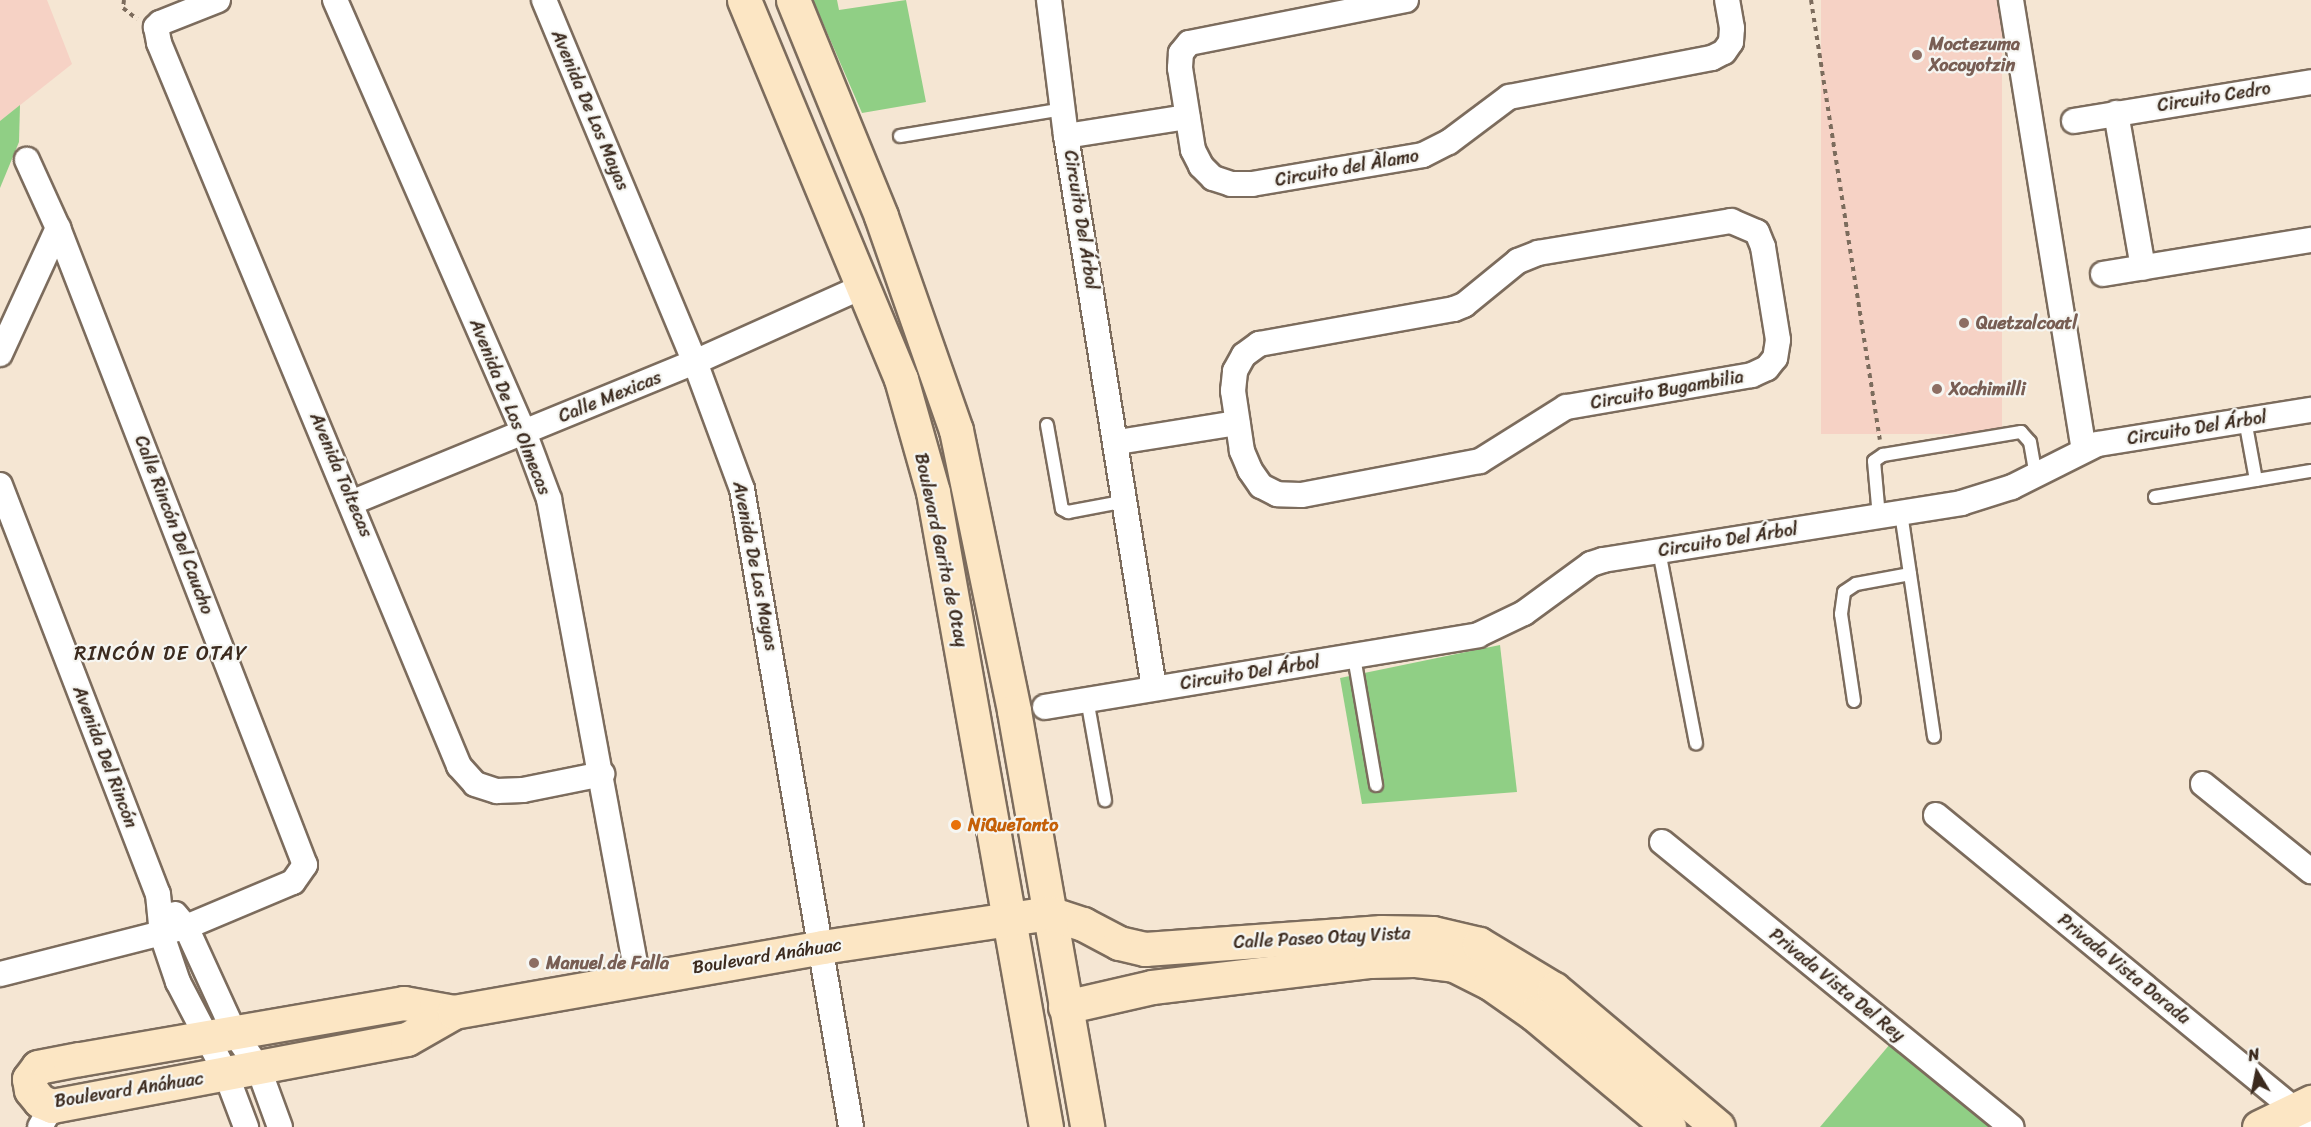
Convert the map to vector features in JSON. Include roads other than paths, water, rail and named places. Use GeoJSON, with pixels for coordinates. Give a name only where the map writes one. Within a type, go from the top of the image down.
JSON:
{"type":"FeatureCollection","features":[{"type":"Feature","properties":{"kind":"street","name":"Avenida Toltecas"},"geometry":{"type":"LineString","coordinates":[[218,0],[160,23],[156,27],[159,43],[353,502],[459,766],[475,784],[497,790],[523,790],[602,774]]}},
{"type":"Feature","properties":{"kind":"street","name":"Avenida De Los Olmecas"},"geometry":{"type":"LineString","coordinates":[[335,0],[524,432],[556,526],[638,978]]}},
{"type":"Feature","properties":{"kind":"street","name":"Avenida De Los Mayas"},"geometry":{"type":"LineString","coordinates":[[544,0],[734,459],[749,514],[851,1127]]}},
{"type":"Feature","properties":{"kind":"street","name":"Boulevard Garita de Otay"},"geometry":{"type":"LineString","coordinates":[[744,0],[901,379],[933,492],[1046,1127]]}},
{"type":"Feature","properties":{"kind":"street"},"geometry":{"type":"LineString","coordinates":[[794,0],[885,227],[956,430],[999,631],[1087,1127]]}},
{"type":"Feature","properties":{"kind":"street","name":"Circuito Del Árbol"},"geometry":{"type":"LineString","coordinates":[[1049,0],[1066,136],[1118,442],[1154,688]]}},
{"type":"Feature","properties":{"kind":"street","name":"Circuito del Àlamo"},"geometry":{"type":"LineString","coordinates":[[1406,0],[1189,43],[1181,53],[1180,68],[1188,117],[1201,166],[1213,178],[1231,184],[1423,155],[1443,146],[1509,97],[1718,55],[1731,42],[1727,0]]}},
{"type":"Feature","properties":{"kind":"street"},"geometry":{"type":"LineString","coordinates":[[2011,0],[2084,449]]}},
{"type":"Feature","properties":{"kind":"street","name":"Circuito Cedro"},"geometry":{"type":"LineString","coordinates":[[2074,121],[2311,82]]}},
{"type":"Feature","properties":{"kind":"street"},"geometry":{"type":"LineString","coordinates":[[2116,113],[2143,268]]}},
{"type":"Feature","properties":{"kind":"street"},"geometry":{"type":"LineString","coordinates":[[1066,136],[1188,117]]}},
{"type":"Feature","properties":{"kind":"street","name":"Calle Rincón Del Caucho"},"geometry":{"type":"LineString","coordinates":[[0,974],[162,935],[186,927],[293,882],[302,873],[304,856],[58,228],[27,160]]}},
{"type":"Feature","properties":{"kind":"street","name":"Circuito Bugambilia"},"geometry":{"type":"LineString","coordinates":[[1731,221],[1757,232],[1763,247],[1778,340],[1775,358],[1767,369],[1752,375],[1566,407],[1480,461],[1301,495],[1277,494],[1261,486],[1242,451],[1237,423],[1235,371],[1244,355],[1259,344],[1454,309],[1464,305],[1518,261],[1538,253],[1731,221]]}},
{"type":"Feature","properties":{"kind":"street"},"geometry":{"type":"LineString","coordinates":[[0,354],[58,228]]}},
{"type":"Feature","properties":{"kind":"street"},"geometry":{"type":"LineString","coordinates":[[2103,274],[2311,240]]}},
{"type":"Feature","properties":{"kind":"street","name":"Calle Mexicas"},"geometry":{"type":"LineString","coordinates":[[353,502],[695,362],[864,285]]}},
{"type":"Feature","properties":{"kind":"street","name":"Circuito Del Árbol"},"geometry":{"type":"LineString","coordinates":[[1045,707],[1478,635],[1524,614],[1591,564],[1659,551],[1890,515],[1987,496],[2036,475],[2084,449],[2311,410]]}},
{"type":"Feature","properties":{"kind":"street"},"geometry":{"type":"LineString","coordinates":[[1118,442],[1237,423]]}},
{"type":"Feature","properties":{"kind":"street","name":"Avenida Del Rincón"},"geometry":{"type":"LineString","coordinates":[[0,485],[158,894],[162,935],[220,1036]]}},
{"type":"Feature","properties":{"kind":"street"},"geometry":{"type":"LineString","coordinates":[[2203,784],[2311,870]]}},
{"type":"Feature","properties":{"kind":"street","name":"Privada Vista Dorada"},"geometry":{"type":"LineString","coordinates":[[1935,815],[2306,1111]]}},
{"type":"Feature","properties":{"kind":"street","name":"Privada Vista Del Rey"},"geometry":{"type":"LineString","coordinates":[[1662,842],[2013,1127]]}},
{"type":"Feature","properties":{"kind":"street","name":"Avenida Del Rincón"},"geometry":{"type":"LineString","coordinates":[[158,894],[186,927],[220,1036]]}},
{"type":"Feature","properties":{"kind":"street","name":"Boulevard Anáhuac"},"geometry":{"type":"LineString","coordinates":[[454,1012],[426,1032],[406,1039],[88,1099],[46,1116],[33,1094],[32,1073],[38,1068],[79,1059],[404,1003],[454,1012],[822,947],[1049,913]]}},
{"type":"Feature","properties":{"kind":"street","name":"Calle Paseo Otay Vista"},"geometry":{"type":"LineString","coordinates":[[1049,913],[1083,924],[1119,944],[1145,949],[1381,932],[1433,933],[1479,944],[1544,1001],[1669,1127]]}},
{"type":"Feature","properties":{"kind":"street"},"geometry":{"type":"LineString","coordinates":[[1145,949],[1152,987]]}},
{"type":"Feature","properties":{"kind":"street","name":"Calle Paseo Otay Vista"},"geometry":{"type":"LineString","coordinates":[[1065,1007],[1152,987],[1370,961],[1414,960],[1454,965],[1490,983],[1544,1001],[1718,1127]]}},
{"type":"Feature","properties":{"kind":"street"},"geometry":{"type":"LineString","coordinates":[[220,1036],[258,1067],[280,1127]]}},
{"type":"Feature","properties":{"kind":"street"},"geometry":{"type":"LineString","coordinates":[[220,1036],[226,1074],[246,1127]]}},
{"type":"Feature","properties":{"kind":"street"},"geometry":{"type":"LineString","coordinates":[[79,1059],[88,1099]]}},
{"type":"Feature","properties":{"kind":"street"},"geometry":{"type":"LineString","coordinates":[[2259,1127],[2306,1111]]}},
{"type":"Feature","properties":{"kind":"lane"},"geometry":{"type":"LineString","coordinates":[[900,136],[1063,109]]}},
{"type":"Feature","properties":{"kind":"lane"},"geometry":{"type":"LineString","coordinates":[[2245,420],[2256,480]]}},
{"type":"Feature","properties":{"kind":"lane"},"geometry":{"type":"LineString","coordinates":[[1047,425],[1062,509],[1068,512],[1126,501]]}},
{"type":"Feature","properties":{"kind":"lane"},"geometry":{"type":"LineString","coordinates":[[1934,737],[1910,574],[1874,461],[1883,455],[2021,432],[2030,442],[2036,475]]}},
{"type":"Feature","properties":{"kind":"lane"},"geometry":{"type":"LineString","coordinates":[[2155,497],[2311,471]]}},
{"type":"Feature","properties":{"kind":"lane"},"geometry":{"type":"LineString","coordinates":[[1659,551],[1696,743]]}},
{"type":"Feature","properties":{"kind":"lane"},"geometry":{"type":"LineString","coordinates":[[1854,701],[1841,614],[1844,592],[1856,584],[1910,574]]}},
{"type":"Feature","properties":{"kind":"lane"},"geometry":{"type":"LineString","coordinates":[[1354,657],[1376,785]]}},
{"type":"Feature","properties":{"kind":"lane"},"geometry":{"type":"LineString","coordinates":[[1087,699],[1105,800]]}},
{"type":"Feature","properties":{"kind":"place","name":"Moctezuma Xocoyotzin"},"geometry":{"type":"Point","coordinates":[1917,55]}},
{"type":"Feature","properties":{"kind":"place","name":"Quetzalcoatl"},"geometry":{"type":"Point","coordinates":[1964,323]}},
{"type":"Feature","properties":{"kind":"place","name":"Xochimilli"},"geometry":{"type":"Point","coordinates":[1937,389]}},
{"type":"Feature","properties":{"kind":"place","name":"NiQueTanto"},"geometry":{"type":"Point","coordinates":[956,825]}},
{"type":"Feature","properties":{"kind":"place","name":"Manuel de Falla"},"geometry":{"type":"Point","coordinates":[534,963]}},
{"type":"Feature","properties":{"kind":"district","name":"RINCÓN DE OTAY"},"geometry":{"type":"Point","coordinates":[161,653]}}]}
